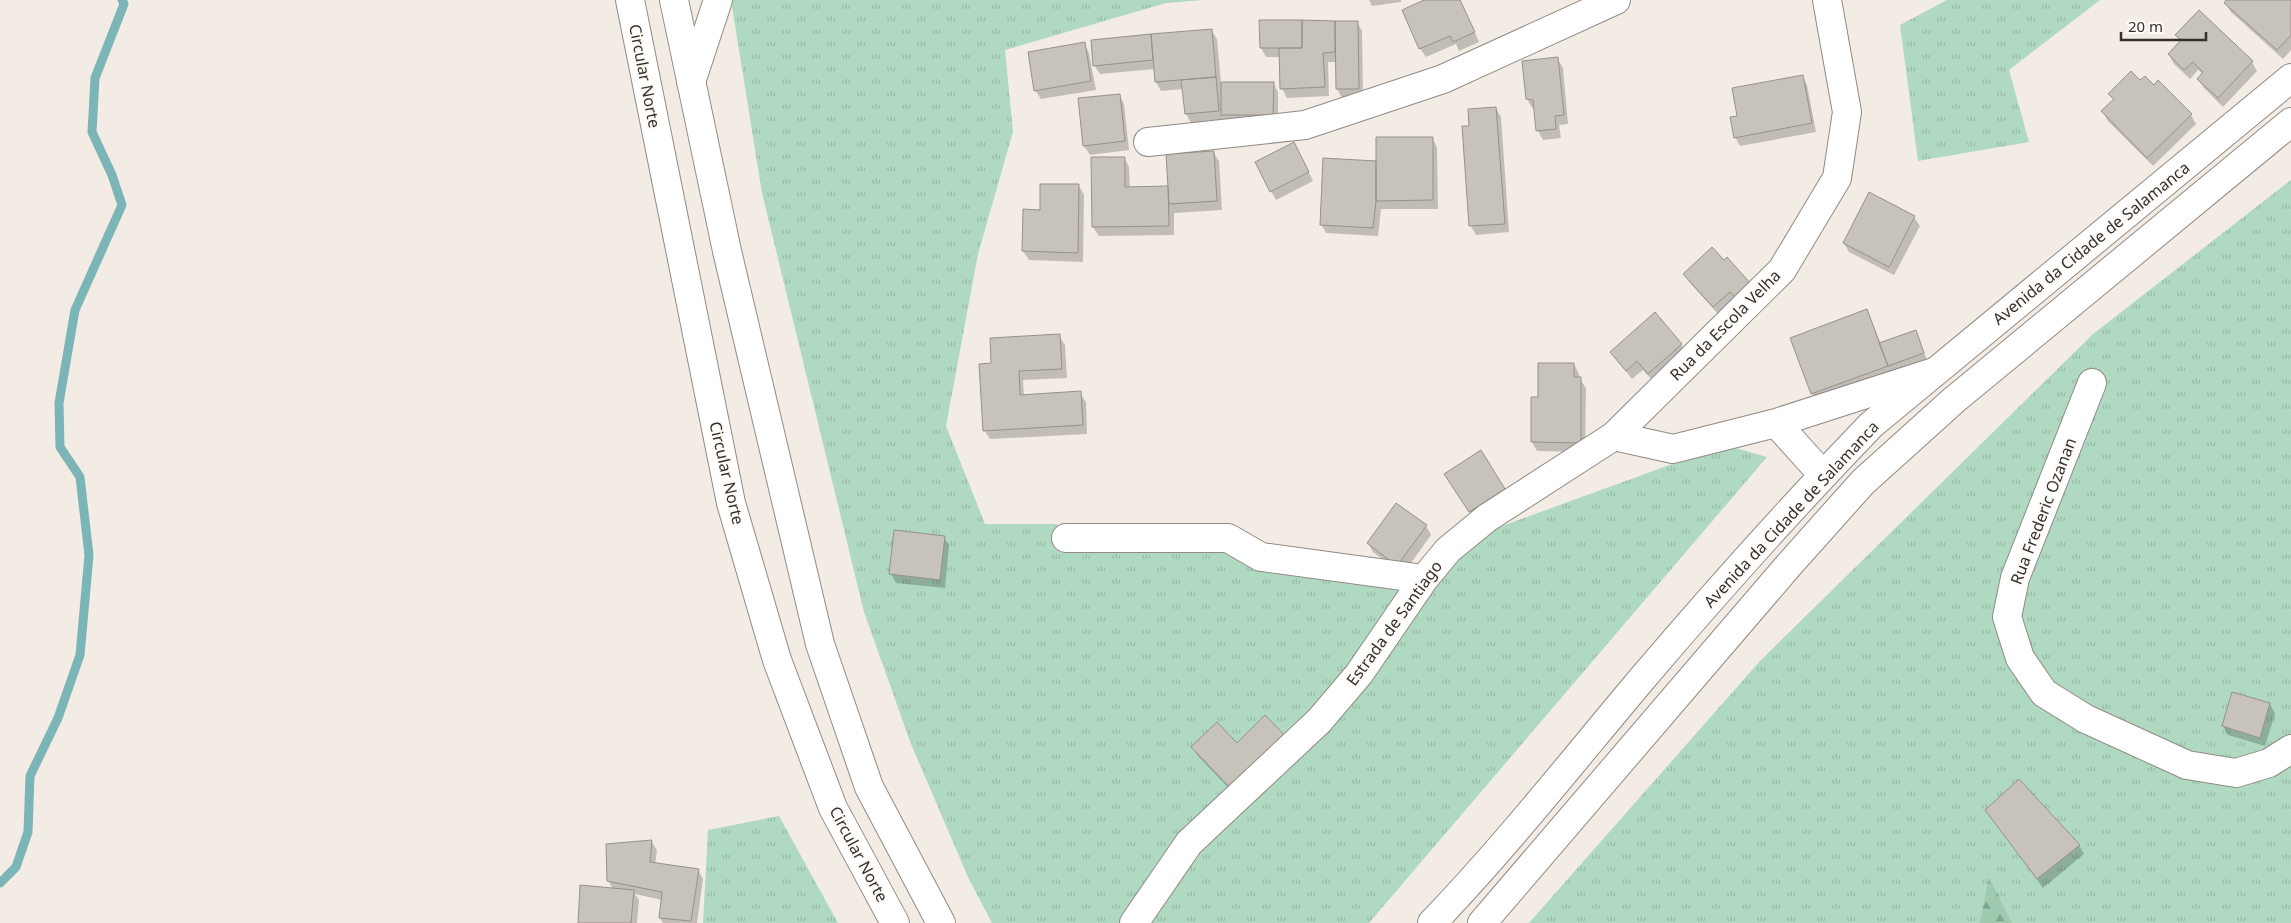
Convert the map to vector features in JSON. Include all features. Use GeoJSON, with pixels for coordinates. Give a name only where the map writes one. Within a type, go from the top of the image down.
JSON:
{"type":"FeatureCollection","features":[{"type":"Feature","properties":{"kind":"street","name":"Circular Norte"},"geometry":{"type":"LineString","coordinates":[[630,0],[736,521],[777,660],[833,808],[895,923]]}},
{"type":"Feature","properties":{"kind":"street"},"geometry":{"type":"LineString","coordinates":[[674,0],[727,251],[820,644],[869,786],[941,923]]}},
{"type":"Feature","properties":{"kind":"street"},"geometry":{"type":"LineString","coordinates":[[691,82],[718,0]]}},
{"type":"Feature","properties":{"kind":"street"},"geometry":{"type":"LineString","coordinates":[[1148,142],[1305,125],[1443,79],[1616,0]]}},
{"type":"Feature","properties":{"kind":"street","name":"Rua da Escola Velha"},"geometry":{"type":"LineString","coordinates":[[1614,436],[1782,270],[1837,178],[1847,112],[1827,0]]}},
{"type":"Feature","properties":{"kind":"street","name":"Avenida da Cidade de Salamanca"},"geometry":{"type":"LineString","coordinates":[[1432,923],[1468,886],[1644,677],[1823,475],[1872,426],[1934,372],[2291,78]]}},
{"type":"Feature","properties":{"kind":"street","name":"Avenida da Cidade de Salamanca"},"geometry":{"type":"LineString","coordinates":[[1482,923],[1788,566],[1863,482],[1954,400],[2291,122]]}},
{"type":"Feature","properties":{"kind":"street"},"geometry":{"type":"LineString","coordinates":[[1614,436],[1672,449],[1776,423],[1934,372]]}},
{"type":"Feature","properties":{"kind":"street","name":"Rua Frederic Ozanan"},"geometry":{"type":"LineString","coordinates":[[2092,383],[2015,578],[2007,618],[2020,658],[2044,693],[2086,719],[2187,765],[2236,773],[2269,763],[2291,749]]}},
{"type":"Feature","properties":{"kind":"street"},"geometry":{"type":"LineString","coordinates":[[1776,423],[1823,475]]}},
{"type":"Feature","properties":{"kind":"street","name":"Estrada de Santiago"},"geometry":{"type":"LineString","coordinates":[[1134,923],[1189,843],[1325,714],[1359,674],[1424,579],[1448,550],[1487,518],[1614,436]]}},
{"type":"Feature","properties":{"kind":"street"},"geometry":{"type":"LineString","coordinates":[[1066,538],[1228,538],[1261,556],[1424,579]]}},
{"type":"Feature","properties":{"kind":"green space"},"geometry":{"type":"Polygon","coordinates":[[[731,0],[1203,0],[1166,3],[1005,50],[1013,132],[978,254],[946,426],[985,524],[1057,524],[1064,552],[1224,548],[1427,588],[1491,530],[1686,459],[1732,447],[1767,457],[1369,923],[992,923],[968,877],[911,744],[864,612],[762,193],[731,0]]]}},
{"type":"Feature","properties":{"kind":"green space"},"geometry":{"type":"Polygon","coordinates":[[[1947,0],[2100,0],[2009,70],[2029,142],[1918,161],[1900,25],[1947,0]]]}},
{"type":"Feature","properties":{"kind":"green space"},"geometry":{"type":"Polygon","coordinates":[[[2291,180],[2291,923],[1529,923],[1760,661],[2093,334],[2291,180]]]}},
{"type":"Feature","properties":{"kind":"green space"},"geometry":{"type":"Polygon","coordinates":[[[779,816],[838,923],[703,923],[708,830],[779,816]]]}},
{"type":"Feature","properties":{"kind":"green space"},"geometry":{"type":"Polygon","coordinates":[[[1989,877],[2012,923],[1980,923],[1989,877]]]}},
{"type":"Feature","properties":{"kind":"building"},"geometry":{"type":"Polygon","coordinates":[[[1424,0],[1460,0],[1475,32],[1453,42],[1450,36],[1419,49],[1402,10],[1424,0]]]}},
{"type":"Feature","properties":{"kind":"building"},"geometry":{"type":"Polygon","coordinates":[[[2226,0],[2291,0],[2291,35],[2277,50],[2224,3],[2226,0]]]}},
{"type":"Feature","properties":{"kind":"building"},"geometry":{"type":"Polygon","coordinates":[[[2199,10],[2253,61],[2218,98],[2197,79],[2203,72],[2193,62],[2184,70],[2168,54],[2181,40],[2175,35],[2199,10]]]}},
{"type":"Feature","properties":{"kind":"building"},"geometry":{"type":"Polygon","coordinates":[[[1259,20],[1302,20],[1302,48],[1260,48],[1259,20]]]}},
{"type":"Feature","properties":{"kind":"building"},"geometry":{"type":"Polygon","coordinates":[[[1302,20],[1335,21],[1335,52],[1323,53],[1325,87],[1280,89],[1279,48],[1302,48],[1302,20]]]}},
{"type":"Feature","properties":{"kind":"building"},"geometry":{"type":"Polygon","coordinates":[[[1335,21],[1358,21],[1359,89],[1336,89],[1335,21]]]}},
{"type":"Feature","properties":{"kind":"building"},"geometry":{"type":"Polygon","coordinates":[[[1212,29],[1216,77],[1155,82],[1151,34],[1212,29]]]}},
{"type":"Feature","properties":{"kind":"building"},"geometry":{"type":"Polygon","coordinates":[[[1151,34],[1153,60],[1093,66],[1091,40],[1151,34]]]}},
{"type":"Feature","properties":{"kind":"building"},"geometry":{"type":"Polygon","coordinates":[[[1085,42],[1091,81],[1034,91],[1028,52],[1085,42]]]}},
{"type":"Feature","properties":{"kind":"building"},"geometry":{"type":"Polygon","coordinates":[[[1558,57],[1564,115],[1555,116],[1556,129],[1536,131],[1533,100],[1526,99],[1522,61],[1558,57]]]}},
{"type":"Feature","properties":{"kind":"building"},"geometry":{"type":"Polygon","coordinates":[[[2131,71],[2140,80],[2145,76],[2154,85],[2158,80],[2192,114],[2147,158],[2101,111],[2114,99],[2108,94],[2131,71]]]}},
{"type":"Feature","properties":{"kind":"building"},"geometry":{"type":"Polygon","coordinates":[[[1803,75],[1812,123],[1734,138],[1730,117],[1737,116],[1732,88],[1803,75]]]}},
{"type":"Feature","properties":{"kind":"building"},"geometry":{"type":"Polygon","coordinates":[[[1216,77],[1219,111],[1185,114],[1181,80],[1216,77]]]}},
{"type":"Feature","properties":{"kind":"building"},"geometry":{"type":"Polygon","coordinates":[[[1221,82],[1274,82],[1273,115],[1221,115],[1221,82]]]}},
{"type":"Feature","properties":{"kind":"building"},"geometry":{"type":"Polygon","coordinates":[[[1120,94],[1125,141],[1083,146],[1078,98],[1120,94]]]}},
{"type":"Feature","properties":{"kind":"building"},"geometry":{"type":"Polygon","coordinates":[[[1496,107],[1505,224],[1469,226],[1462,126],[1469,126],[1468,109],[1496,107]]]}},
{"type":"Feature","properties":{"kind":"building"},"geometry":{"type":"Polygon","coordinates":[[[1376,137],[1433,137],[1433,200],[1376,201],[1376,137]]]}},
{"type":"Feature","properties":{"kind":"building"},"geometry":{"type":"Polygon","coordinates":[[[1294,142],[1309,172],[1270,192],[1255,162],[1294,142]]]}},
{"type":"Feature","properties":{"kind":"building"},"geometry":{"type":"Polygon","coordinates":[[[1214,151],[1217,201],[1169,204],[1166,154],[1214,151]]]}},
{"type":"Feature","properties":{"kind":"building"},"geometry":{"type":"Polygon","coordinates":[[[1091,157],[1125,157],[1125,187],[1168,186],[1169,226],[1092,227],[1091,157]]]}},
{"type":"Feature","properties":{"kind":"building"},"geometry":{"type":"Polygon","coordinates":[[[1323,158],[1376,161],[1376,201],[1373,228],[1320,225],[1323,158]]]}},
{"type":"Feature","properties":{"kind":"building"},"geometry":{"type":"Polygon","coordinates":[[[1040,184],[1079,184],[1078,253],[1022,251],[1023,209],[1040,210],[1040,184]]]}},
{"type":"Feature","properties":{"kind":"building"},"geometry":{"type":"Polygon","coordinates":[[[1869,192],[1915,216],[1889,267],[1843,243],[1869,192]]]}},
{"type":"Feature","properties":{"kind":"building"},"geometry":{"type":"Polygon","coordinates":[[[1712,247],[1724,260],[1727,257],[1751,284],[1736,298],[1730,292],[1713,307],[1683,274],[1712,247]]]}},
{"type":"Feature","properties":{"kind":"building"},"geometry":{"type":"Polygon","coordinates":[[[1867,309],[1888,366],[1811,394],[1790,338],[1867,309]]]}},
{"type":"Feature","properties":{"kind":"building"},"geometry":{"type":"Polygon","coordinates":[[[1655,312],[1682,344],[1648,374],[1637,361],[1626,371],[1610,352],[1655,312]]]}},
{"type":"Feature","properties":{"kind":"building"},"geometry":{"type":"Polygon","coordinates":[[[1916,330],[1924,353],[1888,366],[1879,343],[1916,330]]]}},
{"type":"Feature","properties":{"kind":"building"},"geometry":{"type":"Polygon","coordinates":[[[1060,334],[1062,369],[1019,371],[1020,395],[1081,391],[1083,425],[983,431],[979,364],[991,363],[990,338],[1060,334]]]}},
{"type":"Feature","properties":{"kind":"building"},"geometry":{"type":"Polygon","coordinates":[[[1538,363],[1574,363],[1574,377],[1581,377],[1581,443],[1531,442],[1531,397],[1538,397],[1538,363]]]}},
{"type":"Feature","properties":{"kind":"building"},"geometry":{"type":"Polygon","coordinates":[[[1481,450],[1505,489],[1469,512],[1444,474],[1481,450]]]}},
{"type":"Feature","properties":{"kind":"building"},"geometry":{"type":"Polygon","coordinates":[[[1396,503],[1427,525],[1397,566],[1367,543],[1396,503]]]}},
{"type":"Feature","properties":{"kind":"building"},"geometry":{"type":"Polygon","coordinates":[[[894,530],[945,536],[940,580],[889,574],[894,530]]]}},
{"type":"Feature","properties":{"kind":"building"},"geometry":{"type":"Polygon","coordinates":[[[2232,692],[2270,703],[2260,738],[2222,726],[2232,692]]]}},
{"type":"Feature","properties":{"kind":"building"},"geometry":{"type":"Polygon","coordinates":[[[1265,715],[1289,740],[1234,792],[1191,747],[1217,722],[1237,743],[1265,715]]]}},
{"type":"Feature","properties":{"kind":"building"},"geometry":{"type":"Polygon","coordinates":[[[2019,779],[2080,845],[2037,879],[1985,810],[2019,779]]]}},
{"type":"Feature","properties":{"kind":"building"},"geometry":{"type":"Polygon","coordinates":[[[652,840],[650,862],[699,869],[691,921],[659,918],[662,892],[607,881],[606,844],[652,840]]]}},
{"type":"Feature","properties":{"kind":"building"},"geometry":{"type":"Polygon","coordinates":[[[580,885],[634,890],[631,923],[578,923],[580,885]]]}},
{"type":"Feature","properties":{"kind":"waterway"},"geometry":{"type":"LineString","coordinates":[[0,883],[16,867],[28,832],[30,776],[58,718],[80,655],[89,555],[80,477],[60,447],[59,403],[75,310],[122,205],[112,175],[92,132],[95,78],[124,4],[122,0]]}}]}
